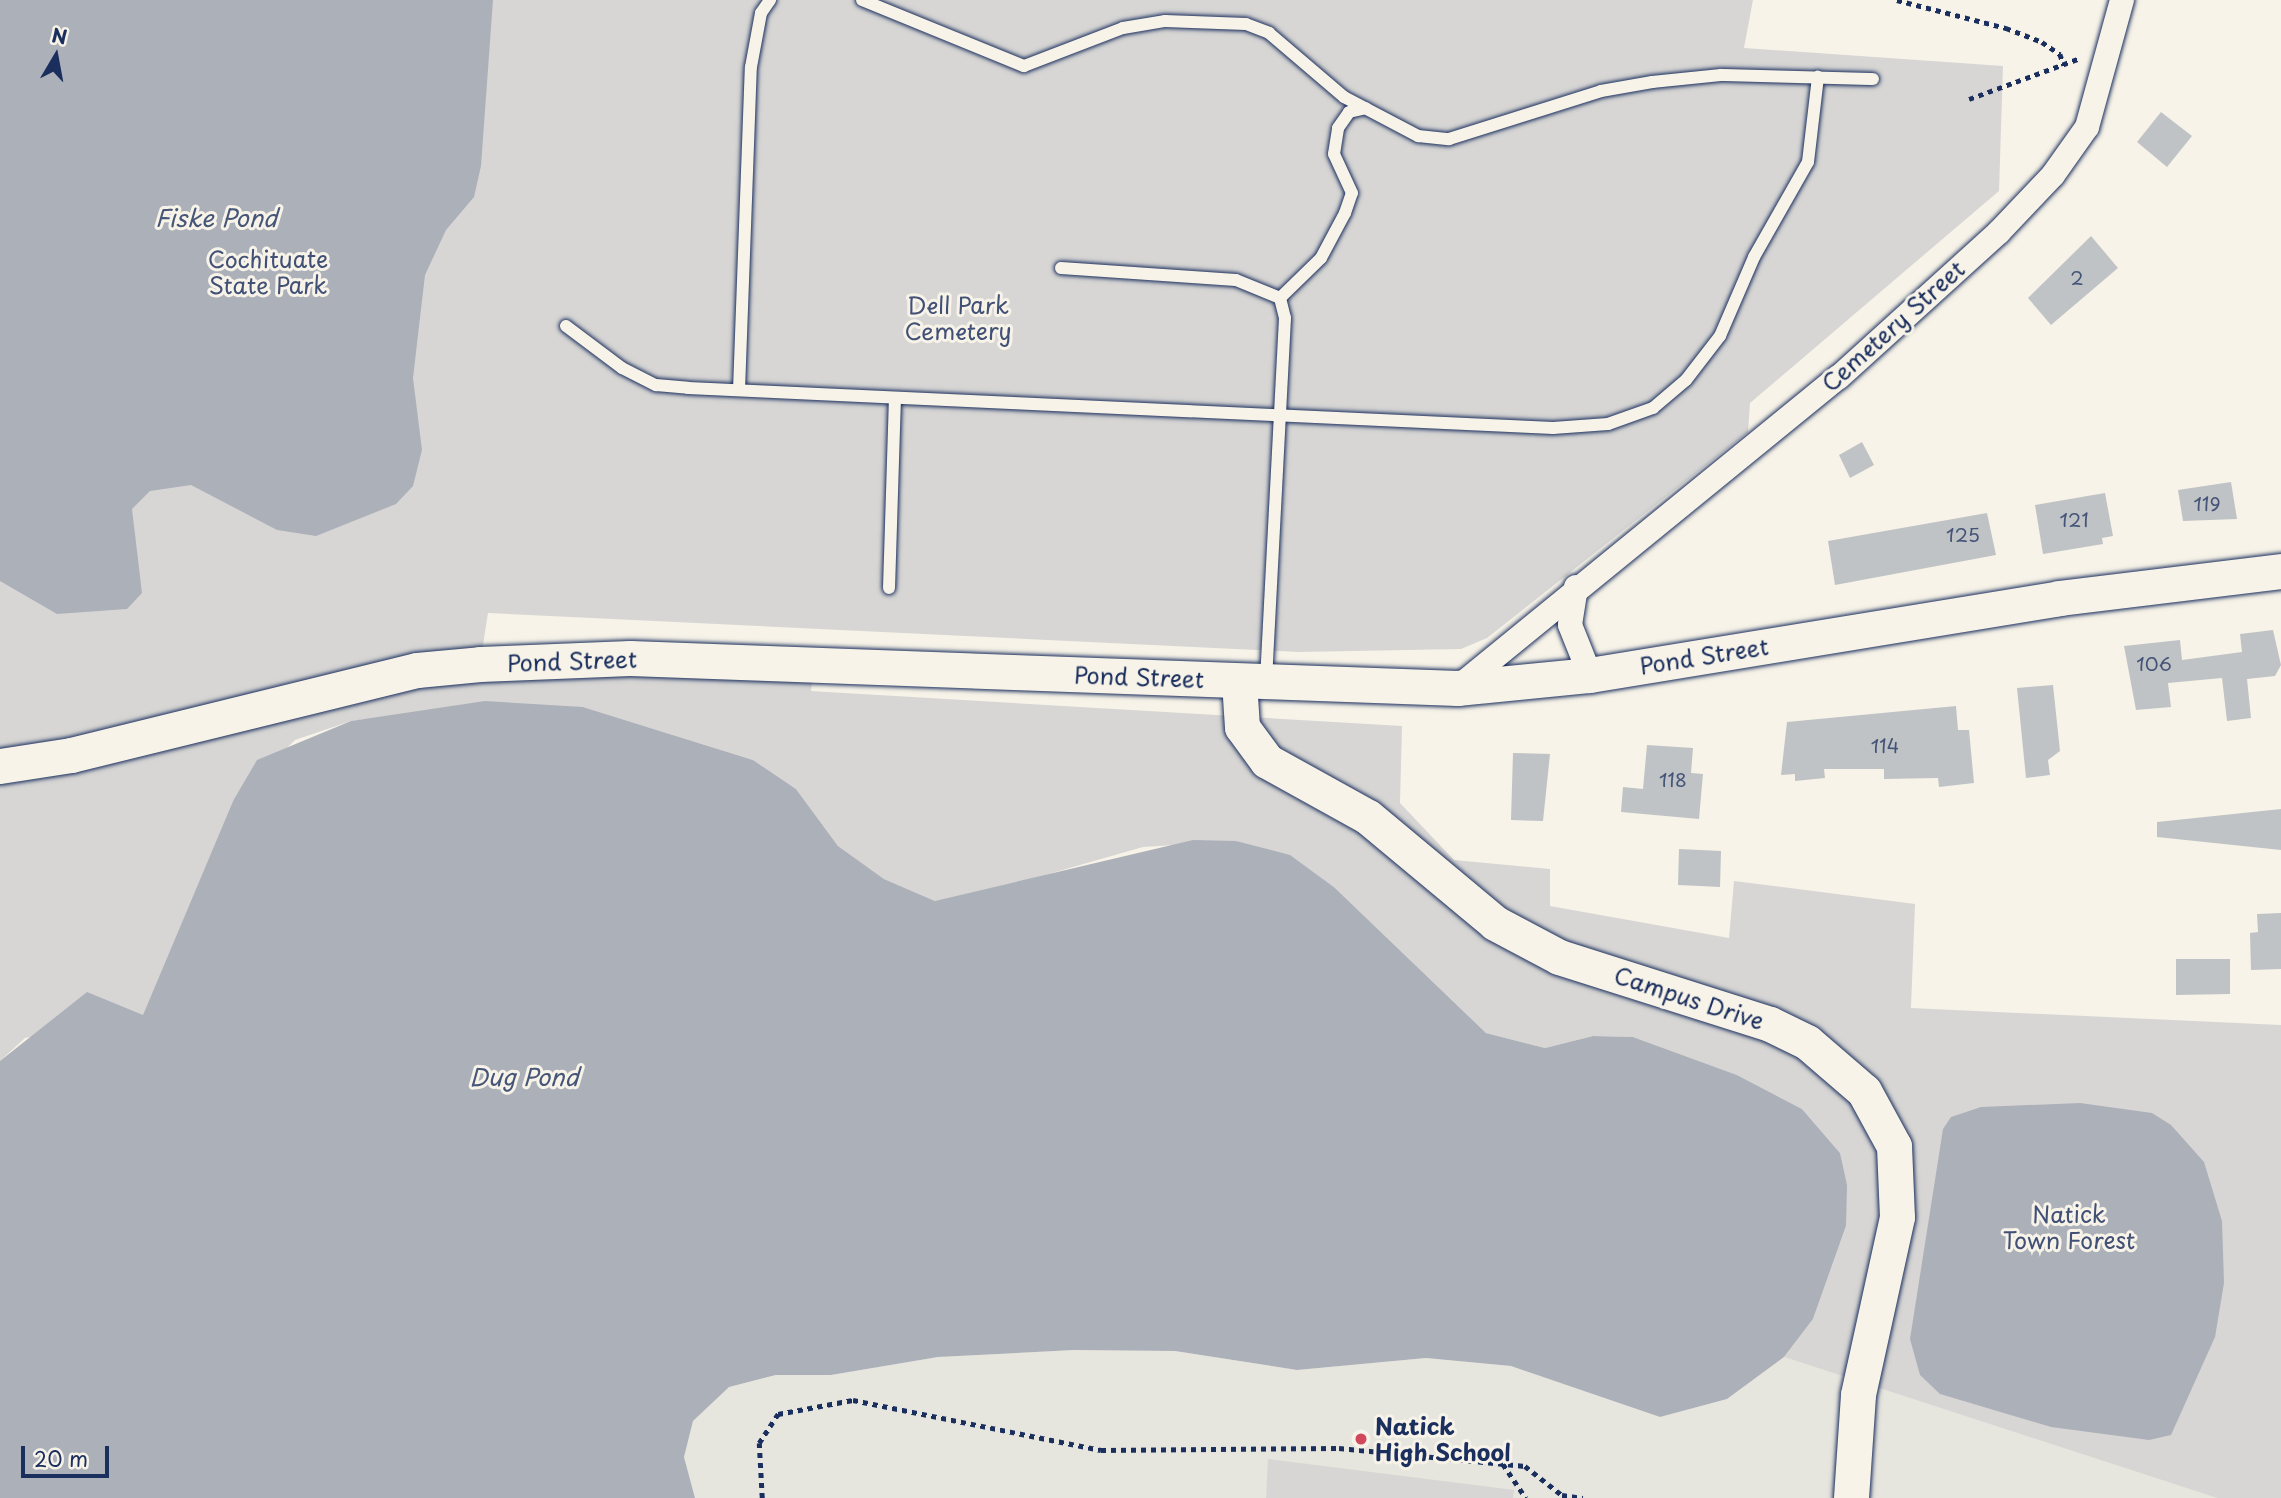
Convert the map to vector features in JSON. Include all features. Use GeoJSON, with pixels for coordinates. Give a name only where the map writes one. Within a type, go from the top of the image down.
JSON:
{"type":"FeatureCollection","features":[{"type":"Feature","properties":{"kind":"street","name":"Cemetery Street"},"geometry":{"type":"LineString","coordinates":[[1457,688],[1576,587],[1839,377],[1998,233],[2053,175],[2087,127],[2112,47],[2122,0]]}},
{"type":"Feature","properties":{"kind":"street","name":"Pond Street"},"geometry":{"type":"LineString","coordinates":[[0,765],[71,755],[417,670],[552,659],[1457,688],[1590,675],[2032,603],[2281,571]]}},
{"type":"Feature","properties":{"kind":"street"},"geometry":{"type":"LineString","coordinates":[[1576,587],[1570,625],[1590,675]]}},
{"type":"Feature","properties":{"kind":"street","name":"Campus Drive"},"geometry":{"type":"LineString","coordinates":[[1252,681],[1242,727],[1267,761],[1368,817],[1495,923],[1559,957],[1770,1024],[1807,1042],[1864,1091],[1891,1137],[1898,1179],[1897,1217],[1858,1395],[1851,1498]]}},
{"type":"Feature","properties":{"kind":"lane"},"geometry":{"type":"LineString","coordinates":[[739,390],[751,67],[761,13],[770,0]]}},
{"type":"Feature","properties":{"kind":"lane"},"geometry":{"type":"LineString","coordinates":[[862,0],[1024,66],[1123,28],[1166,21],[1246,24],[1269,33],[1319,78],[1366,107],[1418,136],[1449,139],[1627,86],[1721,75],[1873,79]]}},
{"type":"Feature","properties":{"kind":"lane"},"geometry":{"type":"LineString","coordinates":[[566,326],[656,384],[895,398],[1553,428],[1608,424],[1653,408],[1686,380],[1720,336],[1754,257],[1808,162],[1818,77]]}},
{"type":"Feature","properties":{"kind":"lane"},"geometry":{"type":"LineString","coordinates":[[1252,681],[1280,414],[1280,298],[1321,258],[1345,214],[1352,193],[1334,154],[1338,128],[1349,111],[1366,107]]}},
{"type":"Feature","properties":{"kind":"lane"},"geometry":{"type":"LineString","coordinates":[[1060,268],[1236,280],[1280,298]]}},
{"type":"Feature","properties":{"kind":"lane"},"geometry":{"type":"LineString","coordinates":[[889,587],[895,398]]}},
{"type":"Feature","properties":{"kind":"path"},"geometry":{"type":"LineString","coordinates":[[1897,0],[2007,28],[2042,42],[2064,65]]}},
{"type":"Feature","properties":{"kind":"path"},"geometry":{"type":"LineString","coordinates":[[1969,99],[2112,47]]}},
{"type":"Feature","properties":{"kind":"path"},"geometry":{"type":"LineString","coordinates":[[762,1498],[759,1443],[778,1414],[853,1401],[1101,1450],[1339,1448],[1503,1464],[1543,1475],[1559,1497],[1583,1498]]}},
{"type":"Feature","properties":{"kind":"path"},"geometry":{"type":"LineString","coordinates":[[1503,1464],[1525,1498]]}},
{"type":"Feature","properties":{"kind":"shaded area","name":"Natick High School"},"geometry":{"type":"Polygon","coordinates":[[[1074,1350],[1175,1351],[1297,1370],[1426,1358],[1511,1366],[1660,1417],[1727,1399],[1784,1357],[2217,1498],[695,1498],[684,1457],[693,1421],[728,1387],[777,1375],[831,1375],[938,1357],[1074,1350]]]}},
{"type":"Feature","properties":{"kind":"green space"},"geometry":{"type":"Polygon","coordinates":[[[0,0],[1753,0],[1744,48],[2003,66],[1999,191],[1750,403],[1748,432],[1487,638],[1461,649],[1299,652],[488,613],[480,664],[814,664],[811,691],[1402,726],[1400,803],[1454,860],[1550,869],[1550,906],[1729,938],[1734,881],[1915,904],[1911,1008],[2281,1025],[2281,1498],[2217,1498],[1784,1357],[1813,1319],[1846,1226],[1840,1153],[1802,1109],[1737,1075],[1633,1037],[1593,1036],[1545,1048],[1486,1033],[1335,888],[1236,841],[1143,847],[961,899],[935,901],[884,879],[838,846],[796,789],[753,760],[583,707],[415,713],[351,721],[295,740],[233,801],[143,1016],[25,1038],[0,1061],[0,0]]]}},
{"type":"Feature","properties":{"kind":"green space"},"geometry":{"type":"Polygon","coordinates":[[[1268,1459],[1514,1490],[1513,1498],[1266,1498],[1268,1459]]]}},
{"type":"Feature","properties":{"kind":"water","name":"Fiske Pond"},"geometry":{"type":"Polygon","coordinates":[[[0,0],[493,0],[481,166],[474,197],[446,230],[425,275],[413,378],[422,450],[413,486],[396,504],[316,536],[277,530],[191,485],[150,491],[132,509],[142,593],[127,609],[57,614],[0,581],[0,0]]]}},
{"type":"Feature","properties":{"kind":"water","name":"Dug Pond"},"geometry":{"type":"Polygon","coordinates":[[[485,701],[583,707],[753,760],[796,789],[838,846],[884,879],[935,901],[1193,840],[1236,841],[1290,855],[1335,888],[1486,1033],[1545,1048],[1593,1036],[1633,1037],[1737,1075],[1802,1109],[1840,1153],[1847,1185],[1846,1226],[1813,1319],[1784,1357],[1727,1399],[1660,1417],[1511,1366],[1426,1358],[1297,1370],[1175,1351],[1074,1350],[938,1357],[831,1375],[776,1375],[729,1387],[693,1421],[684,1457],[695,1498],[0,1498],[0,1061],[87,992],[143,1015],[233,801],[257,760],[351,721],[485,701]]]}},
{"type":"Feature","properties":{"kind":"water"},"geometry":{"type":"Polygon","coordinates":[[[2080,1103],[2152,1113],[2171,1125],[2204,1162],[2222,1221],[2224,1283],[2215,1337],[2171,1435],[2149,1440],[2051,1427],[1940,1394],[1920,1375],[1910,1339],[1943,1129],[1951,1117],[1981,1107],[2080,1103]]]}},
{"type":"Feature","properties":{"kind":"building"},"geometry":{"type":"Polygon","coordinates":[[[2161,112],[2192,136],[2167,167],[2137,142],[2161,112]]]}},
{"type":"Feature","properties":{"kind":"building"},"geometry":{"type":"Polygon","coordinates":[[[2091,236],[2118,268],[2051,325],[2028,298],[2091,236]]]}},
{"type":"Feature","properties":{"kind":"building"},"geometry":{"type":"Polygon","coordinates":[[[1862,442],[1874,465],[1850,478],[1839,455],[1862,442]]]}},
{"type":"Feature","properties":{"kind":"building"},"geometry":{"type":"Polygon","coordinates":[[[2231,482],[2237,519],[2183,521],[2178,490],[2231,482]]]}},
{"type":"Feature","properties":{"kind":"building"},"geometry":{"type":"Polygon","coordinates":[[[2105,493],[2113,536],[2102,538],[2103,544],[2043,554],[2035,505],[2105,493]]]}},
{"type":"Feature","properties":{"kind":"building"},"geometry":{"type":"Polygon","coordinates":[[[1987,513],[1996,555],[1835,585],[1828,541],[1987,513]]]}},
{"type":"Feature","properties":{"kind":"building"},"geometry":{"type":"Polygon","coordinates":[[[2273,630],[2281,665],[2275,676],[2247,679],[2251,718],[2227,721],[2222,678],[2168,683],[2171,707],[2136,710],[2124,646],[2180,640],[2182,660],[2242,652],[2240,634],[2273,630]]]}},
{"type":"Feature","properties":{"kind":"building"},"geometry":{"type":"Polygon","coordinates":[[[2053,685],[2060,751],[2048,760],[2050,775],[2026,778],[2017,688],[2053,685]]]}},
{"type":"Feature","properties":{"kind":"building"},"geometry":{"type":"Polygon","coordinates":[[[1956,706],[1958,730],[1969,730],[1974,783],[1939,787],[1938,778],[1884,779],[1884,769],[1824,769],[1825,778],[1795,781],[1795,774],[1781,775],[1787,722],[1956,706]]]}},
{"type":"Feature","properties":{"kind":"building"},"geometry":{"type":"Polygon","coordinates":[[[1647,745],[1693,748],[1691,773],[1703,774],[1699,819],[1621,812],[1623,787],[1643,789],[1647,745]]]}},
{"type":"Feature","properties":{"kind":"building"},"geometry":{"type":"Polygon","coordinates":[[[1513,753],[1550,754],[1543,821],[1511,820],[1513,753]]]}},
{"type":"Feature","properties":{"kind":"building"},"geometry":{"type":"Polygon","coordinates":[[[2281,809],[2281,850],[2157,837],[2157,822],[2281,809]]]}},
{"type":"Feature","properties":{"kind":"building"},"geometry":{"type":"Polygon","coordinates":[[[1679,849],[1721,851],[1720,887],[1678,885],[1679,849]]]}},
{"type":"Feature","properties":{"kind":"building"},"geometry":{"type":"Polygon","coordinates":[[[2281,913],[2281,969],[2251,970],[2250,933],[2258,932],[2257,914],[2281,913]]]}},
{"type":"Feature","properties":{"kind":"building"},"geometry":{"type":"Polygon","coordinates":[[[2176,959],[2230,959],[2230,994],[2176,995],[2176,959]]]}},
{"type":"Feature","properties":{"kind":"place","name":"Natick High School"},"geometry":{"type":"Point","coordinates":[1361,1439]}},
{"type":"Feature","properties":{"kind":"park label","name":"Cochituate State Park"},"geometry":{"type":"Point","coordinates":[268,272]}},
{"type":"Feature","properties":{"kind":"park label","name":"Dell Park Cemetery"},"geometry":{"type":"Point","coordinates":[958,318]}},
{"type":"Feature","properties":{"kind":"park label","name":"Natick Town Forest"},"geometry":{"type":"Point","coordinates":[2069,1227]}}]}
